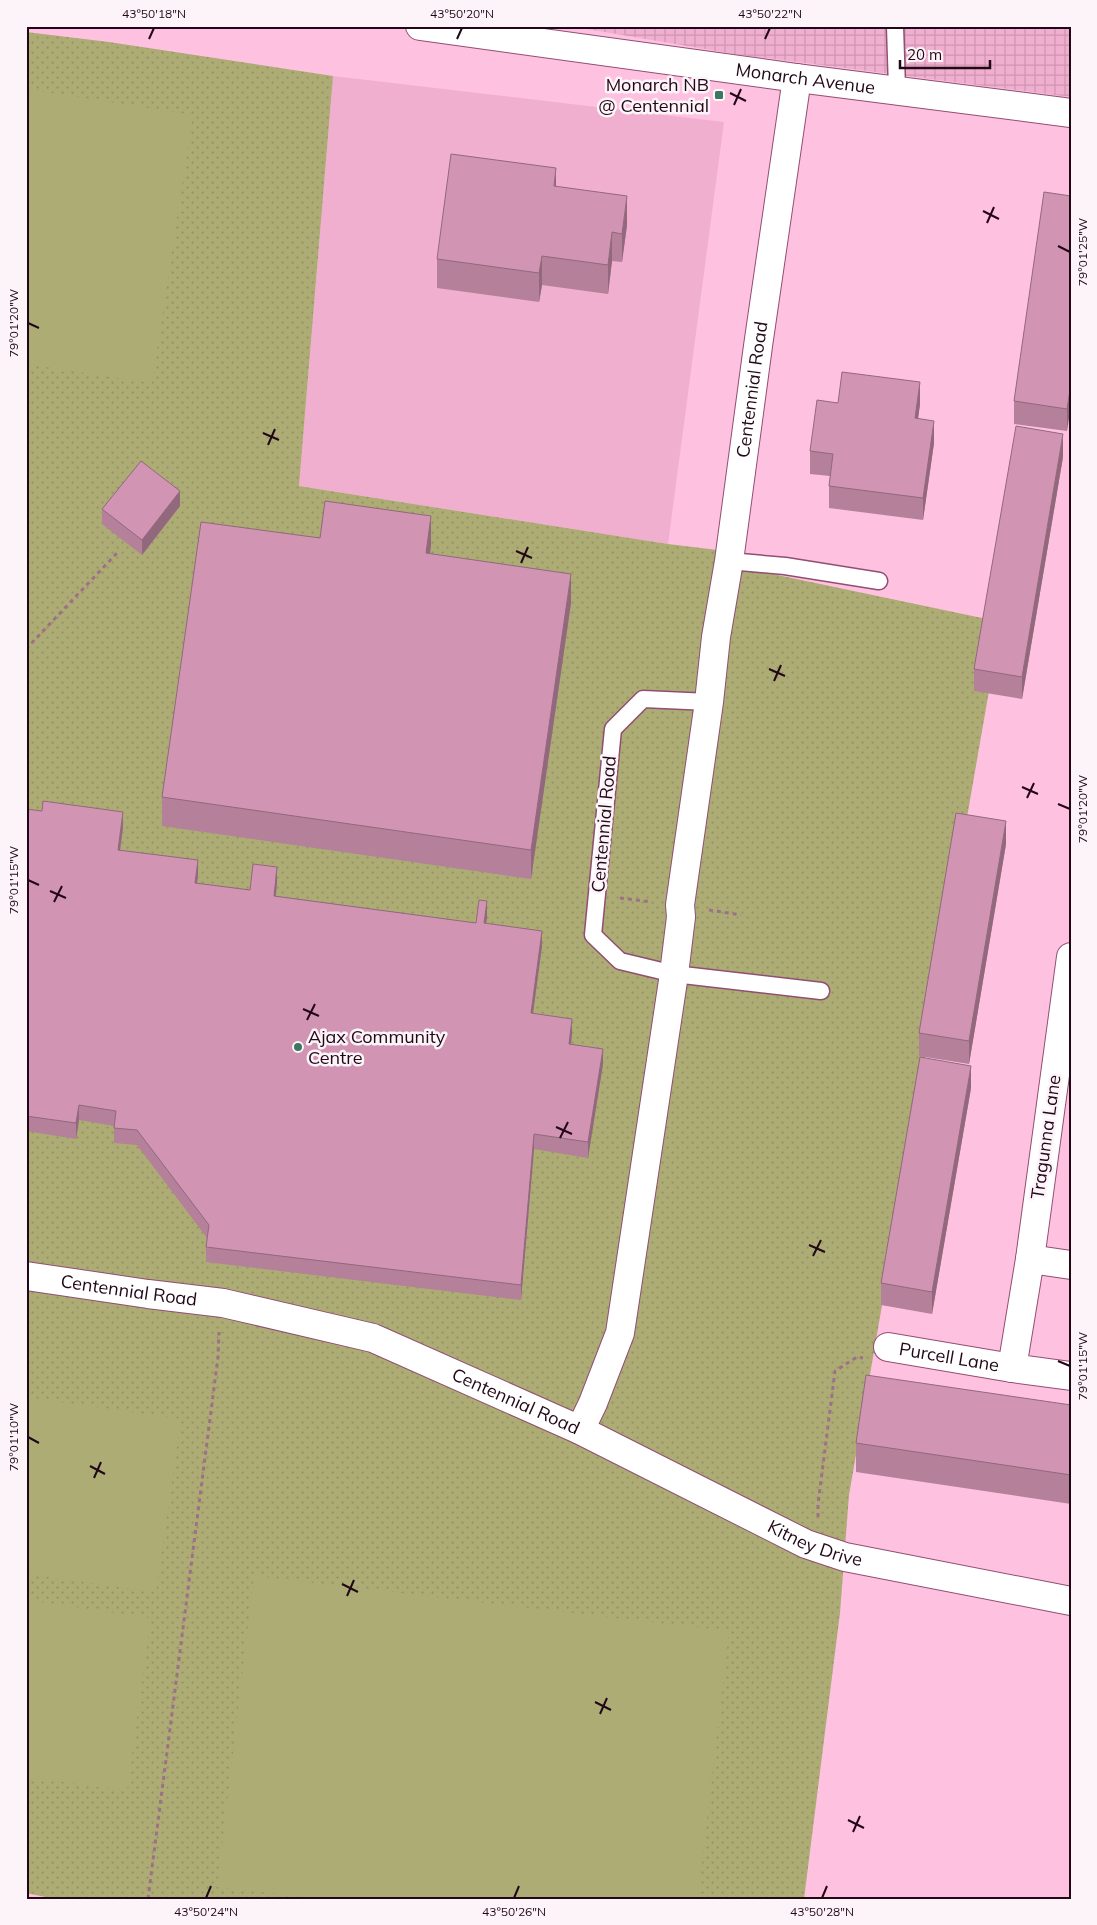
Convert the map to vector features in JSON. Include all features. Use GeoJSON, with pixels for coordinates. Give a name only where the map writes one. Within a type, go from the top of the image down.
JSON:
{"type":"FeatureCollection","features":[{"type":"Feature","properties":{"kind":"street","name":"Monarch Avenue"},"geometry":{"type":"LineString","coordinates":[[420,26],[797,78],[897,89],[1071,113]]}},
{"type":"Feature","properties":{"kind":"street","name":"Centennial Road"},"geometry":{"type":"LineString","coordinates":[[26,1276],[223,1303],[373,1338],[580,1430],[593,1403],[620,1333],[674,974],[682,917],[680,905],[709,702],[716,637],[729,561],[756,356],[797,78]]}},
{"type":"Feature","properties":{"kind":"street","name":"Tragunna Lane"},"geometry":{"type":"LineString","coordinates":[[1030,1258],[1071,957]]}},
{"type":"Feature","properties":{"kind":"street"},"geometry":{"type":"LineString","coordinates":[[1030,1258],[1071,1265]]}},
{"type":"Feature","properties":{"kind":"street","name":"Purcell Lane"},"geometry":{"type":"LineString","coordinates":[[1012,1368],[1030,1258]]}},
{"type":"Feature","properties":{"kind":"street","name":"Purcell Lane"},"geometry":{"type":"LineString","coordinates":[[888,1347],[1071,1376]]}},
{"type":"Feature","properties":{"kind":"street","name":"Kitney Drive"},"geometry":{"type":"LineString","coordinates":[[580,1430],[772,1527],[818,1548],[845,1557],[1071,1601]]}},
{"type":"Feature","properties":{"kind":"lane"},"geometry":{"type":"LineString","coordinates":[[895,26],[897,89]]}},
{"type":"Feature","properties":{"kind":"lane"},"geometry":{"type":"LineString","coordinates":[[729,561],[785,566],[879,581]]}},
{"type":"Feature","properties":{"kind":"lane","name":"Centennial Road"},"geometry":{"type":"LineString","coordinates":[[674,974],[620,961],[593,935],[613,729],[643,699],[709,702]]}},
{"type":"Feature","properties":{"kind":"lane"},"geometry":{"type":"LineString","coordinates":[[674,974],[821,991]]}},
{"type":"Feature","properties":{"kind":"path"},"geometry":{"type":"LineString","coordinates":[[26,649],[117,553]]}},
{"type":"Feature","properties":{"kind":"path"},"geometry":{"type":"LineString","coordinates":[[148,1899],[218,1357],[220,1327]]}},
{"type":"Feature","properties":{"kind":"path"},"geometry":{"type":"LineString","coordinates":[[818,1548],[818,1504],[835,1371],[857,1357],[874,1359],[888,1347]]}},
{"type":"Feature","properties":{"kind":"shaded area"},"geometry":{"type":"Polygon","coordinates":[[[569,26],[1071,26],[1071,97],[734,54],[569,26]]]}},
{"type":"Feature","properties":{"kind":"shaded area"},"geometry":{"type":"Polygon","coordinates":[[[26,32],[109,42],[333,76],[299,486],[668,544],[759,555],[758,571],[1001,622],[849,1495],[840,1613],[804,1899],[55,1899],[26,1893],[26,32]]]}},
{"type":"Feature","properties":{"kind":"shaded area"},"geometry":{"type":"Polygon","coordinates":[[[333,76],[724,122],[668,544],[299,486],[333,76]]]}},
{"type":"Feature","properties":{"kind":"shaded area"},"geometry":{"type":"Polygon","coordinates":[[[26,89],[193,115],[152,383],[26,364],[26,89]]]}},
{"type":"Feature","properties":{"kind":"shaded area"},"geometry":{"type":"Polygon","coordinates":[[[26,1397],[181,1419],[156,1592],[26,1574],[26,1397]]]}},
{"type":"Feature","properties":{"kind":"shaded area"},"geometry":{"type":"Polygon","coordinates":[[[254,1576],[729,1631],[698,1899],[320,1899],[217,1887],[254,1576]]]}},
{"type":"Feature","properties":{"kind":"shaded area"},"geometry":{"type":"Polygon","coordinates":[[[26,1600],[151,1618],[127,1791],[26,1777],[26,1600]]]}},
{"type":"Feature","properties":{"kind":"building"},"geometry":{"type":"Polygon","coordinates":[[[451,154],[556,168],[554,186],[627,196],[622,234],[612,232],[608,265],[542,256],[539,273],[437,259],[451,154]]]}},
{"type":"Feature","properties":{"kind":"building"},"geometry":{"type":"Polygon","coordinates":[[[1044,192],[1071,196],[1071,384],[1067,409],[1014,401],[1044,192]]]}},
{"type":"Feature","properties":{"kind":"building"},"geometry":{"type":"Polygon","coordinates":[[[842,372],[920,382],[915,418],[934,421],[923,498],[829,486],[833,454],[810,451],[817,400],[838,403],[842,372]]]}},
{"type":"Feature","properties":{"kind":"building"},"geometry":{"type":"Polygon","coordinates":[[[1016,426],[1063,434],[1022,677],[974,669],[1016,426]]]}},
{"type":"Feature","properties":{"kind":"building"},"geometry":{"type":"Polygon","coordinates":[[[141,461],[180,491],[142,540],[102,509],[141,461]]]}},
{"type":"Feature","properties":{"kind":"building"},"geometry":{"type":"Polygon","coordinates":[[[325,501],[431,516],[426,553],[571,574],[531,850],[162,797],[201,522],[320,538],[325,501]]]}},
{"type":"Feature","properties":{"kind":"building","name":"Ajax Community Centre"},"geometry":{"type":"Polygon","coordinates":[[[43,801],[123,812],[118,850],[198,860],[195,883],[250,890],[253,864],[277,867],[274,896],[476,923],[479,900],[487,901],[484,923],[542,931],[531,1013],[572,1019],[569,1044],[603,1049],[588,1142],[534,1134],[521,1285],[206,1247],[209,1225],[137,1130],[114,1128],[116,1111],[79,1105],[76,1123],[26,1116],[26,809],[42,811],[43,801]]]}},
{"type":"Feature","properties":{"kind":"building"},"geometry":{"type":"Polygon","coordinates":[[[956,813],[1006,821],[969,1041],[919,1033],[956,813]]]}},
{"type":"Feature","properties":{"kind":"building"},"geometry":{"type":"Polygon","coordinates":[[[920,1057],[971,1066],[932,1292],[881,1283],[920,1057]]]}},
{"type":"Feature","properties":{"kind":"building"},"geometry":{"type":"Polygon","coordinates":[[[866,1375],[1071,1405],[1071,1475],[856,1443],[866,1375]]]}},
{"type":"Feature","properties":{"kind":"place","name":"Monarch NB @ Centennial"},"geometry":{"type":"Point","coordinates":[719,95]}},
{"type":"Feature","properties":{"kind":"place","name":"Ajax Community Centre"},"geometry":{"type":"Point","coordinates":[298,1047]}}]}
